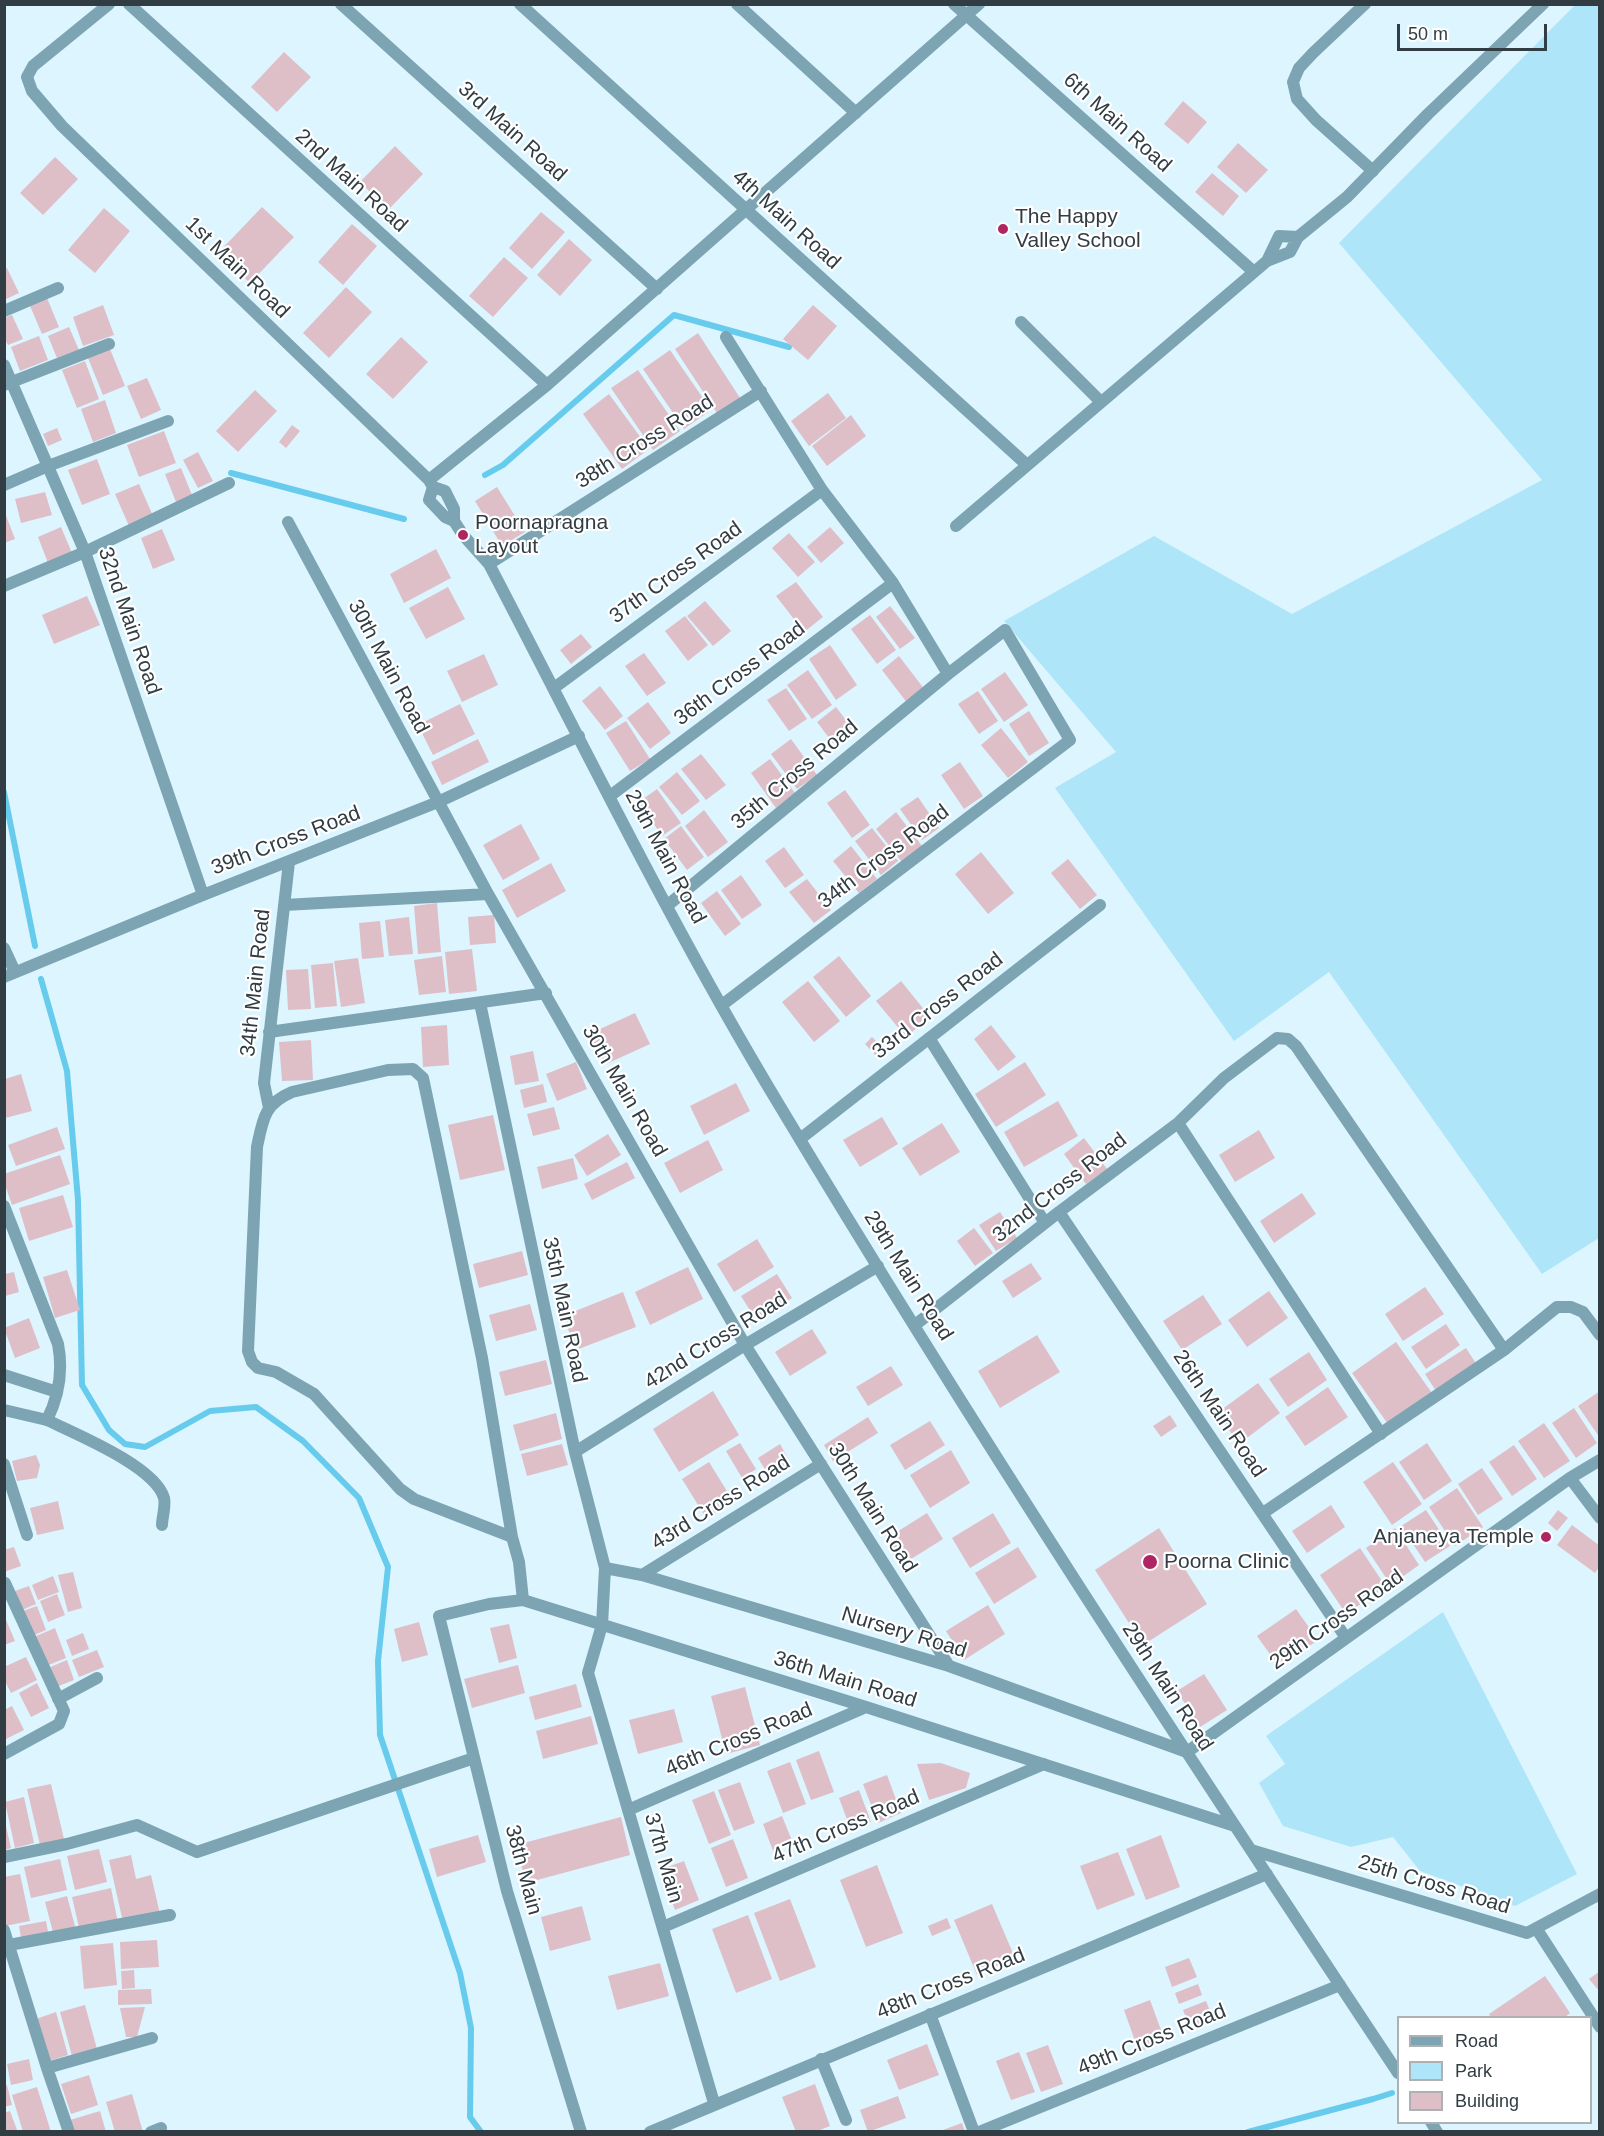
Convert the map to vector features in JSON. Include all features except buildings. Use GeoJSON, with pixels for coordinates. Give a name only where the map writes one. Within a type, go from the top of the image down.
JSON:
{"type":"FeatureCollection","features":[{"type":"Feature","properties":{"kind":"street","name":"1st Main Road"},"geometry":{"type":"LineString","coordinates":[[109,4],[33,66],[27,77],[32,91],[62,126],[431,483]]}},
{"type":"Feature","properties":{"kind":"street","name":"2nd Main Road"},"geometry":{"type":"LineString","coordinates":[[129,4],[547,386]]}},
{"type":"Feature","properties":{"kind":"street","name":"3rd Main Road"},"geometry":{"type":"LineString","coordinates":[[340,4],[657,289]]}},
{"type":"Feature","properties":{"kind":"street","name":"4th Main Road"},"geometry":{"type":"LineString","coordinates":[[520,4],[1027,465]]}},
{"type":"Feature","properties":{"kind":"street"},"geometry":{"type":"LineString","coordinates":[[737,4],[856,113]]}},
{"type":"Feature","properties":{"kind":"street","name":"6th Main Road"},"geometry":{"type":"LineString","coordinates":[[954,4],[1254,272]]}},
{"type":"Feature","properties":{"kind":"street"},"geometry":{"type":"LineString","coordinates":[[431,483],[547,386],[979,4]]}},
{"type":"Feature","properties":{"kind":"street"},"geometry":{"type":"LineString","coordinates":[[1365,4],[1313,52],[1299,68],[1293,82],[1297,99],[1316,120],[1372,171]]}},
{"type":"Feature","properties":{"kind":"street"},"geometry":{"type":"LineString","coordinates":[[956,526],[1267,261],[1290,252],[1298,237],[1347,197],[1428,114],[1543,4]]}},
{"type":"Feature","properties":{"kind":"street"},"geometry":{"type":"LineString","coordinates":[[4,311],[58,288]]}},
{"type":"Feature","properties":{"kind":"street"},"geometry":{"type":"LineString","coordinates":[[1020,322],[1101,402]]}},
{"type":"Feature","properties":{"kind":"street"},"geometry":{"type":"LineString","coordinates":[[726,337],[822,490],[893,583],[948,674]]}},
{"type":"Feature","properties":{"kind":"street"},"geometry":{"type":"LineString","coordinates":[[8,383],[109,344]]}},
{"type":"Feature","properties":{"kind":"street","name":"32nd Main Road"},"geometry":{"type":"LineString","coordinates":[[4,365],[8,383],[48,466],[85,552],[203,895]]}},
{"type":"Feature","properties":{"kind":"street","name":"38th Cross Road"},"geometry":{"type":"LineString","coordinates":[[489,564],[761,391]]}},
{"type":"Feature","properties":{"kind":"street"},"geometry":{"type":"LineString","coordinates":[[4,485],[48,466],[168,422]]}},
{"type":"Feature","properties":{"kind":"street"},"geometry":{"type":"LineString","coordinates":[[4,586],[85,552],[229,483]]}},
{"type":"Feature","properties":{"kind":"street","name":"29th Main Road"},"geometry":{"type":"LineString","coordinates":[[431,483],[429,500],[445,517],[454,521],[463,535],[489,564],[668,906],[722,1005],[800,1139],[1055,1550],[1397,2071]]}},
{"type":"Feature","properties":{"kind":"street","name":"37th Cross Road"},"geometry":{"type":"LineString","coordinates":[[554,688],[822,490]]}},
{"type":"Feature","properties":{"kind":"street","name":"30th Main Road"},"geometry":{"type":"LineString","coordinates":[[288,522],[488,894],[745,1345],[949,1666]]}},
{"type":"Feature","properties":{"kind":"street","name":"36th Cross Road"},"geometry":{"type":"LineString","coordinates":[[610,796],[893,583]]}},
{"type":"Feature","properties":{"kind":"street","name":"35th Cross Road"},"geometry":{"type":"LineString","coordinates":[[668,906],[948,674],[1005,630],[1070,740]]}},
{"type":"Feature","properties":{"kind":"street","name":"39th Cross Road"},"geometry":{"type":"LineString","coordinates":[[10,975],[203,895],[438,802],[579,736]]}},
{"type":"Feature","properties":{"kind":"street","name":"34th Cross Road"},"geometry":{"type":"LineString","coordinates":[[722,1005],[1070,740]]}},
{"type":"Feature","properties":{"kind":"street","name":"34th Main Road"},"geometry":{"type":"LineString","coordinates":[[269,1108],[264,1083],[289,862]]}},
{"type":"Feature","properties":{"kind":"street"},"geometry":{"type":"LineString","coordinates":[[284,905],[488,894]]}},
{"type":"Feature","properties":{"kind":"street","name":"33rd Cross Road"},"geometry":{"type":"LineString","coordinates":[[800,1139],[1100,905]]}},
{"type":"Feature","properties":{"kind":"street"},"geometry":{"type":"LineString","coordinates":[[4,948],[10,975]]}},
{"type":"Feature","properties":{"kind":"street"},"geometry":{"type":"LineString","coordinates":[[269,1032],[546,993]]}},
{"type":"Feature","properties":{"kind":"street","name":"35th Main Road"},"geometry":{"type":"LineString","coordinates":[[480,1002],[575,1452],[605,1568],[602,1625]]}},
{"type":"Feature","properties":{"kind":"street"},"geometry":{"type":"LineString","coordinates":[[929,1038],[1045,1223]]}},
{"type":"Feature","properties":{"kind":"street","name":"32nd Cross Road"},"geometry":{"type":"LineString","coordinates":[[915,1326],[1059,1212],[1178,1123],[1224,1078],[1277,1038],[1288,1039],[1296,1046],[1504,1350]]}},
{"type":"Feature","properties":{"kind":"street"},"geometry":{"type":"LineString","coordinates":[[512,1537],[426,1504],[407,1494],[314,1394],[276,1372],[258,1368],[252,1362],[248,1351],[257,1147],[264,1115],[277,1098],[292,1092],[388,1070],[413,1069],[423,1078],[482,1358],[512,1537],[519,1562],[523,1600]]}},
{"type":"Feature","properties":{"kind":"street"},"geometry":{"type":"LineString","coordinates":[[1178,1123],[1381,1434]]}},
{"type":"Feature","properties":{"kind":"street"},"geometry":{"type":"LineString","coordinates":[[4,1206],[58,1344],[61,1359],[57,1392],[47,1420]]}},
{"type":"Feature","properties":{"kind":"street","name":"26th Main Road"},"geometry":{"type":"LineString","coordinates":[[1059,1212],[1346,1638]]}},
{"type":"Feature","properties":{"kind":"street","name":"42nd Cross Road"},"geometry":{"type":"LineString","coordinates":[[575,1452],[745,1345],[878,1266]]}},
{"type":"Feature","properties":{"kind":"street"},"geometry":{"type":"LineString","coordinates":[[1263,1513],[1504,1350],[1557,1307],[1571,1307],[1583,1312],[1597,1328]]}},
{"type":"Feature","properties":{"kind":"street"},"geometry":{"type":"LineString","coordinates":[[4,1375],[57,1392]]}},
{"type":"Feature","properties":{"kind":"street"},"geometry":{"type":"LineString","coordinates":[[4,1410],[47,1420],[105,1448],[140,1469],[154,1483],[164,1498],[162,1525]]}},
{"type":"Feature","properties":{"kind":"street","name":"29th Cross Road"},"geometry":{"type":"LineString","coordinates":[[1187,1752],[1570,1478],[1599,1460]]}},
{"type":"Feature","properties":{"kind":"street"},"geometry":{"type":"LineString","coordinates":[[4,1464],[27,1535]]}},
{"type":"Feature","properties":{"kind":"street","name":"43rd Cross Road"},"geometry":{"type":"LineString","coordinates":[[642,1575],[821,1464]]}},
{"type":"Feature","properties":{"kind":"street"},"geometry":{"type":"LineString","coordinates":[[1570,1478],[1599,1518]]}},
{"type":"Feature","properties":{"kind":"street","name":"Nursery Road"},"geometry":{"type":"LineString","coordinates":[[605,1568],[642,1575],[949,1666],[1187,1752]]}},
{"type":"Feature","properties":{"kind":"street"},"geometry":{"type":"LineString","coordinates":[[4,1754],[59,1724],[64,1711],[5,1583]]}},
{"type":"Feature","properties":{"kind":"street","name":"36th Main Road"},"geometry":{"type":"LineString","coordinates":[[439,1616],[489,1604],[523,1600],[1235,1826]]}},
{"type":"Feature","properties":{"kind":"street","name":"38th Main"},"geometry":{"type":"LineString","coordinates":[[439,1616],[507,1891],[581,2132]]}},
{"type":"Feature","properties":{"kind":"street","name":"37th Main"},"geometry":{"type":"LineString","coordinates":[[602,1625],[588,1674],[714,2103]]}},
{"type":"Feature","properties":{"kind":"street"},"geometry":{"type":"LineString","coordinates":[[58,1699],[98,1678]]}},
{"type":"Feature","properties":{"kind":"street","name":"46th Cross Road"},"geometry":{"type":"LineString","coordinates":[[628,1810],[866,1707]]}},
{"type":"Feature","properties":{"kind":"street"},"geometry":{"type":"LineString","coordinates":[[4,1857],[67,1844],[137,1825],[197,1852],[474,1758]]}},
{"type":"Feature","properties":{"kind":"street","name":"47th Cross Road"},"geometry":{"type":"LineString","coordinates":[[663,1927],[1044,1764]]}},
{"type":"Feature","properties":{"kind":"street","name":"25th Cross Road"},"geometry":{"type":"LineString","coordinates":[[1251,1850],[1527,1933],[1599,1894]]}},
{"type":"Feature","properties":{"kind":"street","name":"48th Cross Road"},"geometry":{"type":"LineString","coordinates":[[650,2132],[714,2103],[1267,1874]]}},
{"type":"Feature","properties":{"kind":"street"},"geometry":{"type":"LineString","coordinates":[[9,1945],[170,1915]]}},
{"type":"Feature","properties":{"kind":"street"},"geometry":{"type":"LineString","coordinates":[[1536,1928],[1599,2027]]}},
{"type":"Feature","properties":{"kind":"street"},"geometry":{"type":"LineString","coordinates":[[4,1930],[69,2132]]}},
{"type":"Feature","properties":{"kind":"street","name":"49th Cross Road"},"geometry":{"type":"LineString","coordinates":[[979,2132],[1340,1985]]}},
{"type":"Feature","properties":{"kind":"street"},"geometry":{"type":"LineString","coordinates":[[930,2014],[974,2132]]}},
{"type":"Feature","properties":{"kind":"street"},"geometry":{"type":"LineString","coordinates":[[47,2068],[152,2038]]}},
{"type":"Feature","properties":{"kind":"street"},"geometry":{"type":"LineString","coordinates":[[821,2059],[846,2120]]}},
{"type":"Feature","properties":{"kind":"green space"},"geometry":{"type":"Polygon","coordinates":[[[1575,5],[1599,5],[1599,1238],[1542,1274],[1329,972],[1234,1041],[1055,788],[1116,752],[1004,621],[1154,536],[1292,614],[1542,480],[1339,243],[1575,5]]]}},
{"type":"Feature","properties":{"kind":"green space"},"geometry":{"type":"Polygon","coordinates":[[[1443,1612],[1577,1874],[1515,1906],[1420,1871],[1393,1837],[1351,1847],[1283,1826],[1259,1783],[1285,1764],[1266,1736],[1443,1612]]]}},
{"type":"Feature","properties":{"kind":"waterway"},"geometry":{"type":"LineString","coordinates":[[485,475],[503,465],[674,315],[789,347]]}},
{"type":"Feature","properties":{"kind":"waterway"},"geometry":{"type":"LineString","coordinates":[[231,473],[404,519]]}},
{"type":"Feature","properties":{"kind":"waterway"},"geometry":{"type":"LineString","coordinates":[[4,792],[35,946]]}},
{"type":"Feature","properties":{"kind":"waterway"},"geometry":{"type":"LineString","coordinates":[[41,979],[67,1071],[78,1200],[82,1385],[109,1430],[125,1444],[145,1447],[210,1411],[256,1407],[303,1441],[359,1498],[388,1567],[378,1661],[380,1735],[460,1973],[471,2028],[470,2117],[481,2132]]}},
{"type":"Feature","properties":{"kind":"waterway"},"geometry":{"type":"LineString","coordinates":[[1248,2132],[1392,2093]]}},
{"type":"Feature","properties":{"kind":"place","name":"The Happy Valley School"},"geometry":{"type":"Point","coordinates":[1003,229]}},
{"type":"Feature","properties":{"kind":"place","name":"Poornapragna Layout"},"geometry":{"type":"Point","coordinates":[463,535]}},
{"type":"Feature","properties":{"kind":"place","name":"Anjaneya Temple"},"geometry":{"type":"Point","coordinates":[1546,1537]}},
{"type":"Feature","properties":{"kind":"place","name":"Poorna Clinic"},"geometry":{"type":"Point","coordinates":[1150,1562]}}]}
